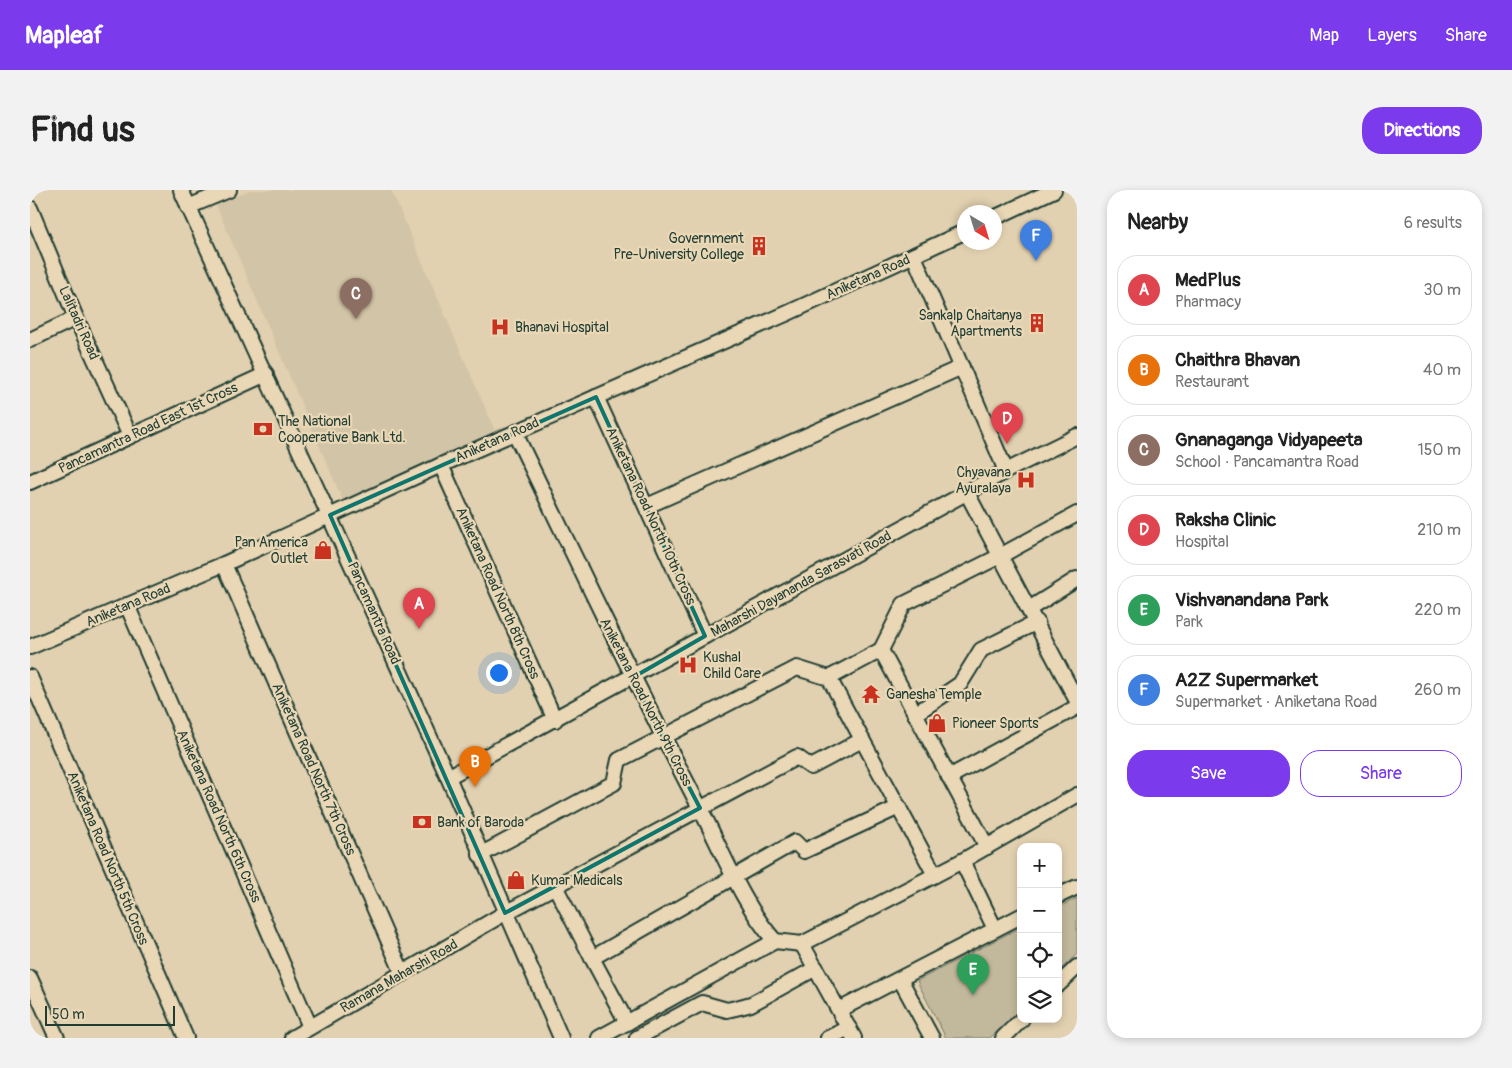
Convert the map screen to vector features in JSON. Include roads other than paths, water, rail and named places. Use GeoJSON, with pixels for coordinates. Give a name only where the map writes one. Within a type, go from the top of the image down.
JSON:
{"type":"FeatureCollection","features":[{"type":"Feature","properties":{"kind":"street","name":"Pancamantra Road"},"geometry":{"type":"LineString","coordinates":[[181,190],[448,777],[505,913],[561,1038]]}},
{"type":"Feature","properties":{"kind":"street"},"geometry":{"type":"LineString","coordinates":[[188,207],[229,190]]}},
{"type":"Feature","properties":{"kind":"street"},"geometry":{"type":"LineString","coordinates":[[1002,214],[1054,190]]}},
{"type":"Feature","properties":{"kind":"street","name":"Lalitadri Road"},"geometry":{"type":"LineString","coordinates":[[30,208],[35,232],[130,436]]}},
{"type":"Feature","properties":{"kind":"street","name":"Aniketana Road"},"geometry":{"type":"LineString","coordinates":[[30,648],[224,564],[441,465],[957,235]]}},
{"type":"Feature","properties":{"kind":"street"},"geometry":{"type":"LineString","coordinates":[[914,256],[1006,471]]}},
{"type":"Feature","properties":{"kind":"street"},"geometry":{"type":"LineString","coordinates":[[30,340],[76,318]]}},
{"type":"Feature","properties":{"kind":"street"},"geometry":{"type":"LineString","coordinates":[[647,506],[962,367]]}},
{"type":"Feature","properties":{"kind":"street","name":"Pancamantra Road East 1st Cross"},"geometry":{"type":"LineString","coordinates":[[30,482],[266,374]]}},
{"type":"Feature","properties":{"kind":"street","name":"Aniketana Road North 10th Cross"},"geometry":{"type":"LineString","coordinates":[[596,397],[705,636]]}},
{"type":"Feature","properties":{"kind":"street","name":"Aniketana Road North 9th Cross"},"geometry":{"type":"LineString","coordinates":[[515,433],[632,678],[734,875],[765,930],[775,941]]}},
{"type":"Feature","properties":{"kind":"street","name":"Maharshi Dayananda Sarasvati Road"},"geometry":{"type":"LineString","coordinates":[[448,777],[632,678],[1006,471],[1077,436]]}},
{"type":"Feature","properties":{"kind":"street","name":"Aniketana Road North 8th Cross"},"geometry":{"type":"LineString","coordinates":[[441,465],[555,720]]}},
{"type":"Feature","properties":{"kind":"street"},"geometry":{"type":"LineString","coordinates":[[950,777],[1076,699],[1037,622],[967,493]]}},
{"type":"Feature","properties":{"kind":"street"},"geometry":{"type":"LineString","coordinates":[[829,678],[880,650],[904,604],[1000,556],[1077,514]]}},
{"type":"Feature","properties":{"kind":"street","name":"Aniketana Road North 7th Cross"},"geometry":{"type":"LineString","coordinates":[[224,564],[403,974]]}},
{"type":"Feature","properties":{"kind":"street"},"geometry":{"type":"LineString","coordinates":[[1029,608],[1077,579]]}},
{"type":"Feature","properties":{"kind":"street","name":"Aniketana Road North 6th Cross"},"geometry":{"type":"LineString","coordinates":[[127,605],[310,1027]]}},
{"type":"Feature","properties":{"kind":"street"},"geometry":{"type":"LineString","coordinates":[[915,714],[960,684],[982,650],[1037,622]]}},
{"type":"Feature","properties":{"kind":"street"},"geometry":{"type":"LineString","coordinates":[[880,650],[987,847]]}},
{"type":"Feature","properties":{"kind":"street"},"geometry":{"type":"LineString","coordinates":[[480,855],[614,783],[619,760],[797,668],[829,678],[935,875]]}},
{"type":"Feature","properties":{"kind":"street","name":"Aniketana Road North 5th Cross"},"geometry":{"type":"LineString","coordinates":[[30,678],[186,1038]]}},
{"type":"Feature","properties":{"kind":"street","name":"Ramana Maharshi Road"},"geometry":{"type":"LineString","coordinates":[[292,1038],[505,913],[797,757],[811,767],[862,740]]}},
{"type":"Feature","properties":{"kind":"street"},"geometry":{"type":"LineString","coordinates":[[599,1038],[775,941],[802,944],[962,861],[1077,795]]}},
{"type":"Feature","properties":{"kind":"street"},"geometry":{"type":"LineString","coordinates":[[592,958],[734,875],[795,842],[804,851],[898,807]]}},
{"type":"Feature","properties":{"kind":"street"},"geometry":{"type":"LineString","coordinates":[[962,861],[995,929]]}},
{"type":"Feature","properties":{"kind":"street"},"geometry":{"type":"LineString","coordinates":[[555,886],[627,1023]]}},
{"type":"Feature","properties":{"kind":"street"},"geometry":{"type":"LineString","coordinates":[[1062,894],[1077,887]]}},
{"type":"Feature","properties":{"kind":"street"},"geometry":{"type":"LineString","coordinates":[[839,1010],[1017,918]]}},
{"type":"Feature","properties":{"kind":"street"},"geometry":{"type":"LineString","coordinates":[[802,944],[851,1033],[828,1038]]}},
{"type":"Feature","properties":{"kind":"street"},"geometry":{"type":"LineString","coordinates":[[1062,981],[1077,967]]}},
{"type":"Feature","properties":{"kind":"street"},"geometry":{"type":"LineString","coordinates":[[637,1038],[702,1003],[727,1010],[751,1004],[816,968]]}},
{"type":"Feature","properties":{"kind":"street"},"geometry":{"type":"LineString","coordinates":[[30,978],[57,1038]]}},
{"type":"Feature","properties":{"kind":"street"},"geometry":{"type":"LineString","coordinates":[[900,979],[932,1038]]}},
{"type":"Feature","properties":{"kind":"street"},"geometry":{"type":"LineString","coordinates":[[1003,1038],[1018,1023]]}},
{"type":"Feature","properties":{"kind":"place","name":"Government Pre-University College"},"geometry":{"type":"Point","coordinates":[759,246]}},
{"type":"Feature","properties":{"kind":"place","name":"A2Z Supermarket"},"geometry":{"type":"Point","coordinates":[1036,261]}},
{"type":"Feature","properties":{"kind":"place","name":"Gnanaganga Vidyapeeta"},"geometry":{"type":"Point","coordinates":[356,319]}},
{"type":"Feature","properties":{"kind":"place","name":"Sankalp Chaitanya Apartments"},"geometry":{"type":"Point","coordinates":[1037,323]}},
{"type":"Feature","properties":{"kind":"place","name":"Bhanavi Hospital"},"geometry":{"type":"Point","coordinates":[500,327]}},
{"type":"Feature","properties":{"kind":"place","name":"The National Cooperative Bank Ltd."},"geometry":{"type":"Point","coordinates":[263,429]}},
{"type":"Feature","properties":{"kind":"place","name":"Raksha Clinic"},"geometry":{"type":"Point","coordinates":[1007,444]}},
{"type":"Feature","properties":{"kind":"place","name":"Chyavana Ayuralaya"},"geometry":{"type":"Point","coordinates":[1026,480]}},
{"type":"Feature","properties":{"kind":"place","name":"Pan America Outlet"},"geometry":{"type":"Point","coordinates":[323,550]}},
{"type":"Feature","properties":{"kind":"place","name":"MedPlus"},"geometry":{"type":"Point","coordinates":[419,629]}},
{"type":"Feature","properties":{"kind":"place","name":"Kushal Child Care"},"geometry":{"type":"Point","coordinates":[688,665]}},
{"type":"Feature","properties":{"kind":"place","name":"Ganesha Temple"},"geometry":{"type":"Point","coordinates":[871,694]}},
{"type":"Feature","properties":{"kind":"place","name":"Pioneer Sports"},"geometry":{"type":"Point","coordinates":[937,723]}},
{"type":"Feature","properties":{"kind":"place","name":"Chaithra Bhavan"},"geometry":{"type":"Point","coordinates":[475,787]}},
{"type":"Feature","properties":{"kind":"place","name":"Bank of Baroda"},"geometry":{"type":"Point","coordinates":[422,822]}},
{"type":"Feature","properties":{"kind":"place","name":"Kumar Medicals"},"geometry":{"type":"Point","coordinates":[516,880]}},
{"type":"Feature","properties":{"kind":"place","name":"Vishvanandana Park"},"geometry":{"type":"Point","coordinates":[973,995]}}]}
